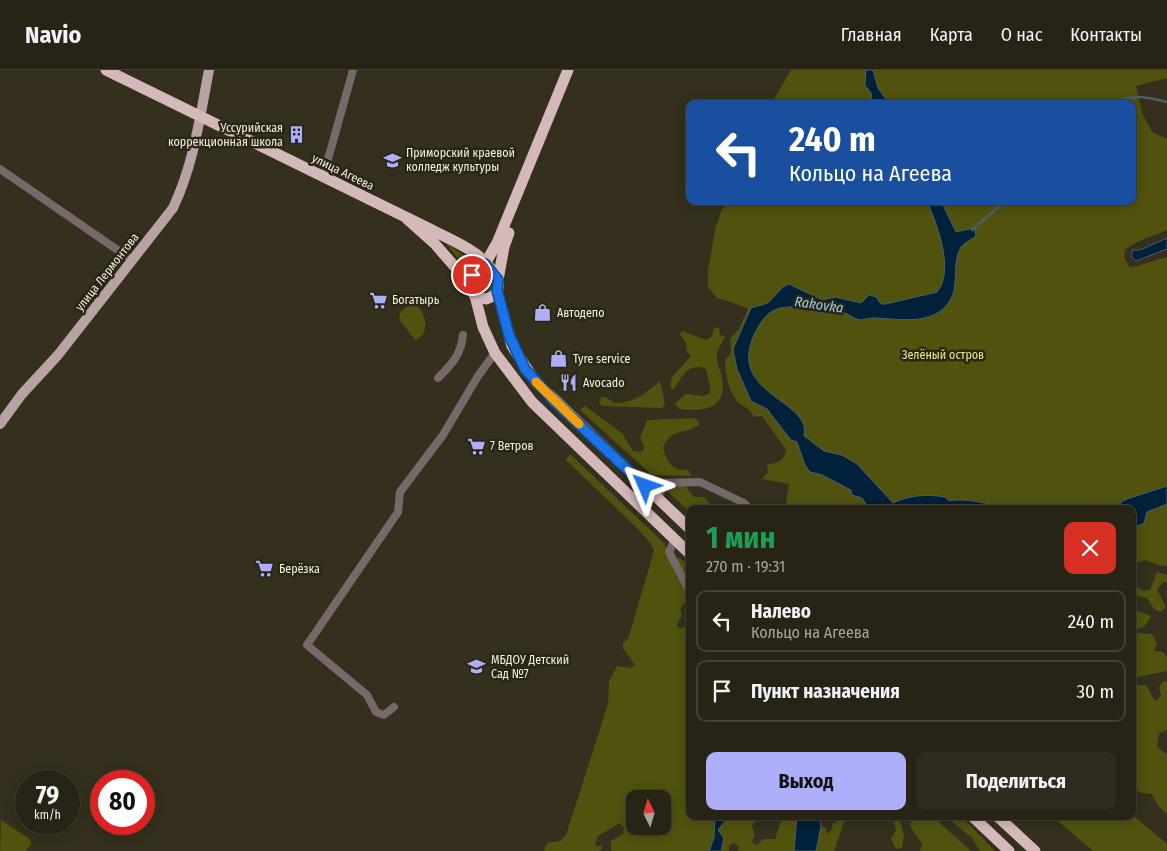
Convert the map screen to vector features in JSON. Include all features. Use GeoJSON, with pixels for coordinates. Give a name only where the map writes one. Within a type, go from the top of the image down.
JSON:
{"type":"FeatureCollection","features":[{"type":"Feature","properties":{"kind":"highway","name":"улица Агеева"},"geometry":{"type":"LineString","coordinates":[[106,70],[432,230],[474,253],[485,264],[498,285]]}},
{"type":"Feature","properties":{"kind":"highway"},"geometry":{"type":"LineString","coordinates":[[568,70],[502,232],[485,264],[470,277],[472,293],[486,299],[492,296],[498,285],[504,247],[575,70]]}},
{"type":"Feature","properties":{"kind":"highway","name":"улица Агеева"},"geometry":{"type":"LineString","coordinates":[[407,219],[435,244],[455,267],[472,293],[483,327],[495,353],[532,402],[686,550]]}},
{"type":"Feature","properties":{"kind":"highway"},"geometry":{"type":"LineString","coordinates":[[498,285],[512,346],[525,369],[554,401],[686,525]]}},
{"type":"Feature","properties":{"kind":"highway"},"geometry":{"type":"LineString","coordinates":[[976,820],[1009,851]]}},
{"type":"Feature","properties":{"kind":"highway"},"geometry":{"type":"LineString","coordinates":[[1002,820],[1035,851]]}},
{"type":"Feature","properties":{"kind":"main road","name":"улица Лермонтова"},"geometry":{"type":"LineString","coordinates":[[0,424],[22,394],[58,355],[173,208],[182,186],[201,118],[209,70]]}},
{"type":"Feature","properties":{"kind":"street"},"geometry":{"type":"LineString","coordinates":[[323,177],[353,70]]}},
{"type":"Feature","properties":{"kind":"street"},"geometry":{"type":"LineString","coordinates":[[0,169],[132,260]]}},
{"type":"Feature","properties":{"kind":"street"},"geometry":{"type":"LineString","coordinates":[[438,378],[456,360],[461,350],[463,335]]}},
{"type":"Feature","properties":{"kind":"street"},"geometry":{"type":"LineString","coordinates":[[394,707],[384,715],[376,712],[367,695],[307,645],[398,512],[400,492],[443,435],[478,376],[495,353]]}},
{"type":"Feature","properties":{"kind":"street"},"geometry":{"type":"LineString","coordinates":[[658,498],[664,483],[700,482],[746,505]]}},
{"type":"Feature","properties":{"kind":"street"},"geometry":{"type":"LineString","coordinates":[[675,540],[669,552],[686,584]]}},
{"type":"Feature","properties":{"kind":"green space","name":"Зелёный остров"},"geometry":{"type":"Polygon","coordinates":[[[791,70],[1167,70],[1167,78],[1136,86],[1142,113],[1152,132],[1167,139],[1167,230],[1135,243],[1125,250],[1124,257],[1130,268],[1167,257],[1167,566],[1161,566],[1146,560],[1136,562],[1136,505],[786,505],[789,484],[762,479],[768,472],[767,464],[780,461],[784,457],[786,450],[762,416],[754,417],[749,409],[739,403],[728,383],[725,360],[731,353],[730,339],[739,329],[748,309],[717,298],[708,287],[708,270],[715,230],[722,209],[727,205],[1136,205],[1136,100],[773,100],[791,70]]]}},
{"type":"Feature","properties":{"kind":"green space"},"geometry":{"type":"Polygon","coordinates":[[[445,242],[473,262],[466,269],[445,242]]]}},
{"type":"Feature","properties":{"kind":"green space"},"geometry":{"type":"Polygon","coordinates":[[[484,276],[492,284],[484,292],[476,284],[484,276]]]}},
{"type":"Feature","properties":{"kind":"green space"},"geometry":{"type":"Polygon","coordinates":[[[410,302],[418,306],[425,319],[423,333],[416,341],[399,319],[400,313],[410,302]]]}},
{"type":"Feature","properties":{"kind":"green space"},"geometry":{"type":"Polygon","coordinates":[[[719,327],[720,335],[725,336],[718,350],[717,357],[722,377],[723,388],[721,396],[718,402],[705,409],[679,409],[675,404],[685,394],[704,396],[710,393],[707,372],[702,367],[690,369],[683,375],[673,390],[670,387],[672,377],[691,356],[687,352],[686,343],[680,335],[682,331],[706,340],[712,336],[714,328],[719,327]]]}},
{"type":"Feature","properties":{"kind":"green space"},"geometry":{"type":"Polygon","coordinates":[[[660,381],[665,404],[662,408],[602,406],[599,402],[601,397],[605,397],[615,403],[634,399],[660,381]]]}},
{"type":"Feature","properties":{"kind":"green space"},"geometry":{"type":"Polygon","coordinates":[[[585,406],[622,433],[633,451],[641,452],[645,448],[640,438],[647,420],[696,418],[700,424],[670,437],[663,448],[671,465],[678,469],[688,470],[691,476],[652,475],[580,410],[585,406]]]}},
{"type":"Feature","properties":{"kind":"green space"},"geometry":{"type":"Polygon","coordinates":[[[570,454],[665,544],[669,557],[679,558],[686,562],[686,601],[680,608],[682,615],[677,625],[680,629],[686,626],[686,820],[715,820],[714,838],[709,851],[611,851],[611,841],[623,834],[624,828],[620,823],[598,836],[595,844],[597,847],[601,845],[602,848],[599,851],[544,851],[547,843],[560,841],[566,835],[608,704],[609,681],[617,666],[630,668],[635,665],[623,648],[623,643],[628,639],[654,551],[651,544],[640,531],[566,460],[570,454]]]}},
{"type":"Feature","properties":{"kind":"green space"},"geometry":{"type":"Polygon","coordinates":[[[685,485],[694,497],[704,497],[711,505],[686,505],[686,508],[667,491],[670,486],[685,485]]]}},
{"type":"Feature","properties":{"kind":"green space"},"geometry":{"type":"Polygon","coordinates":[[[1157,572],[1167,575],[1167,583],[1163,582],[1157,590],[1166,607],[1160,612],[1154,609],[1147,598],[1138,596],[1136,598],[1136,587],[1143,591],[1150,590],[1157,572]]]}},
{"type":"Feature","properties":{"kind":"green space"},"geometry":{"type":"Polygon","coordinates":[[[1136,610],[1151,616],[1145,626],[1136,629],[1136,610]]]}},
{"type":"Feature","properties":{"kind":"green space"},"geometry":{"type":"Polygon","coordinates":[[[1136,632],[1152,634],[1157,643],[1154,651],[1163,652],[1167,657],[1167,671],[1136,677],[1136,632]]]}},
{"type":"Feature","properties":{"kind":"green space"},"geometry":{"type":"Polygon","coordinates":[[[1164,680],[1167,682],[1167,730],[1159,733],[1157,747],[1167,754],[1167,814],[1158,806],[1152,794],[1141,793],[1136,789],[1136,685],[1146,685],[1155,701],[1161,696],[1159,687],[1164,680]]]}},
{"type":"Feature","properties":{"kind":"green space"},"geometry":{"type":"Polygon","coordinates":[[[1136,818],[1167,844],[1167,851],[1093,851],[1057,820],[1136,820],[1136,818]]]}},
{"type":"Feature","properties":{"kind":"green space"},"geometry":{"type":"Polygon","coordinates":[[[1,820],[15,829],[15,835],[24,835],[31,840],[31,844],[26,851],[0,851],[1,820]]]}},
{"type":"Feature","properties":{"kind":"green space"},"geometry":{"type":"Polygon","coordinates":[[[726,820],[756,820],[752,825],[755,836],[752,840],[757,845],[763,839],[775,839],[782,820],[797,820],[794,851],[738,851],[739,847],[734,843],[729,846],[729,851],[721,851],[724,838],[718,830],[726,820]]]}},
{"type":"Feature","properties":{"kind":"green space"},"geometry":{"type":"Polygon","coordinates":[[[836,820],[845,820],[834,851],[816,851],[821,826],[826,828],[826,834],[833,829],[832,824],[836,822],[836,820]]]}},
{"type":"Feature","properties":{"kind":"green space"},"geometry":{"type":"Polygon","coordinates":[[[894,820],[900,820],[904,836],[902,848],[896,849],[891,839],[896,831],[894,820]]]}},
{"type":"Feature","properties":{"kind":"green space"},"geometry":{"type":"Polygon","coordinates":[[[936,820],[971,851],[920,851],[922,844],[910,826],[911,821],[936,820]]]}},
{"type":"Feature","properties":{"kind":"green space"},"geometry":{"type":"Polygon","coordinates":[[[950,820],[965,820],[995,851],[980,851],[972,838],[950,820]]]}},
{"type":"Feature","properties":{"kind":"water"},"geometry":{"type":"Polygon","coordinates":[[[866,70],[873,70],[878,88],[886,100],[872,100],[871,93],[865,85],[866,70]]]}},
{"type":"Feature","properties":{"kind":"water","name":"Rakovka"},"geometry":{"type":"Polygon","coordinates":[[[929,205],[943,205],[956,232],[974,228],[976,236],[961,247],[956,262],[953,293],[945,307],[938,313],[929,317],[910,320],[872,318],[860,320],[843,312],[824,313],[803,307],[780,308],[772,311],[760,324],[749,352],[751,369],[759,383],[796,413],[803,423],[804,436],[824,451],[842,455],[857,464],[893,503],[912,497],[932,496],[945,497],[949,501],[965,500],[993,505],[866,505],[862,498],[852,495],[851,490],[822,475],[810,472],[805,465],[797,442],[791,440],[767,409],[751,401],[737,369],[733,349],[751,308],[768,303],[783,287],[789,284],[822,300],[835,297],[861,303],[869,295],[876,297],[881,304],[886,304],[937,292],[942,283],[944,260],[935,222],[929,205]]]}},
{"type":"Feature","properties":{"kind":"water"},"geometry":{"type":"Polygon","coordinates":[[[1167,238],[1167,249],[1136,261],[1131,256],[1133,250],[1140,250],[1167,238]]]}},
{"type":"Feature","properties":{"kind":"water"},"geometry":{"type":"Polygon","coordinates":[[[1167,486],[1167,504],[1147,512],[1144,523],[1136,527],[1136,505],[1120,505],[1121,502],[1167,486]]]}},
{"type":"Feature","properties":{"kind":"water"},"geometry":{"type":"Polygon","coordinates":[[[715,820],[726,820],[718,830],[724,838],[721,851],[709,851],[714,838],[715,820]]]}},
{"type":"Feature","properties":{"kind":"water"},"geometry":{"type":"Polygon","coordinates":[[[797,820],[820,820],[821,826],[816,851],[794,851],[797,820]]]}},
{"type":"Feature","properties":{"kind":"waterway"},"geometry":{"type":"LineString","coordinates":[[1122,100],[1138,97],[1167,102]]}},
{"type":"Feature","properties":{"kind":"waterway"},"geometry":{"type":"LineString","coordinates":[[972,230],[1000,205]]}},
{"type":"Feature","properties":{"kind":"slow traffic"},"geometry":{"type":"LineString","coordinates":[[536,382],[579,424]]}},
{"type":"Feature","properties":{"kind":"place","name":"Уссурийская коррекционная школа"},"geometry":{"type":"Point","coordinates":[297,135]}},
{"type":"Feature","properties":{"kind":"place","name":"Приморский краевой колледж культуры"},"geometry":{"type":"Point","coordinates":[392,160]}},
{"type":"Feature","properties":{"kind":"place","name":"Богатырь"},"geometry":{"type":"Point","coordinates":[378,300]}},
{"type":"Feature","properties":{"kind":"place","name":"Автодепо"},"geometry":{"type":"Point","coordinates":[543,313]}},
{"type":"Feature","properties":{"kind":"place","name":"Tyre service"},"geometry":{"type":"Point","coordinates":[559,359]}},
{"type":"Feature","properties":{"kind":"place","name":"Avocado"},"geometry":{"type":"Point","coordinates":[569,383]}},
{"type":"Feature","properties":{"kind":"place","name":"7 Ветров"},"geometry":{"type":"Point","coordinates":[476,446]}},
{"type":"Feature","properties":{"kind":"place","name":"Берёзка"},"geometry":{"type":"Point","coordinates":[265,569]}},
{"type":"Feature","properties":{"kind":"place","name":"МБДОУ Детский Сад №7"},"geometry":{"type":"Point","coordinates":[477,667]}},
{"type":"Feature","properties":{"kind":"route"},"geometry":{"type":"LineString","coordinates":[[472,275],[485,264],[495,273],[498,280],[497,290],[512,346],[525,369],[554,401],[645,486]]}}]}
